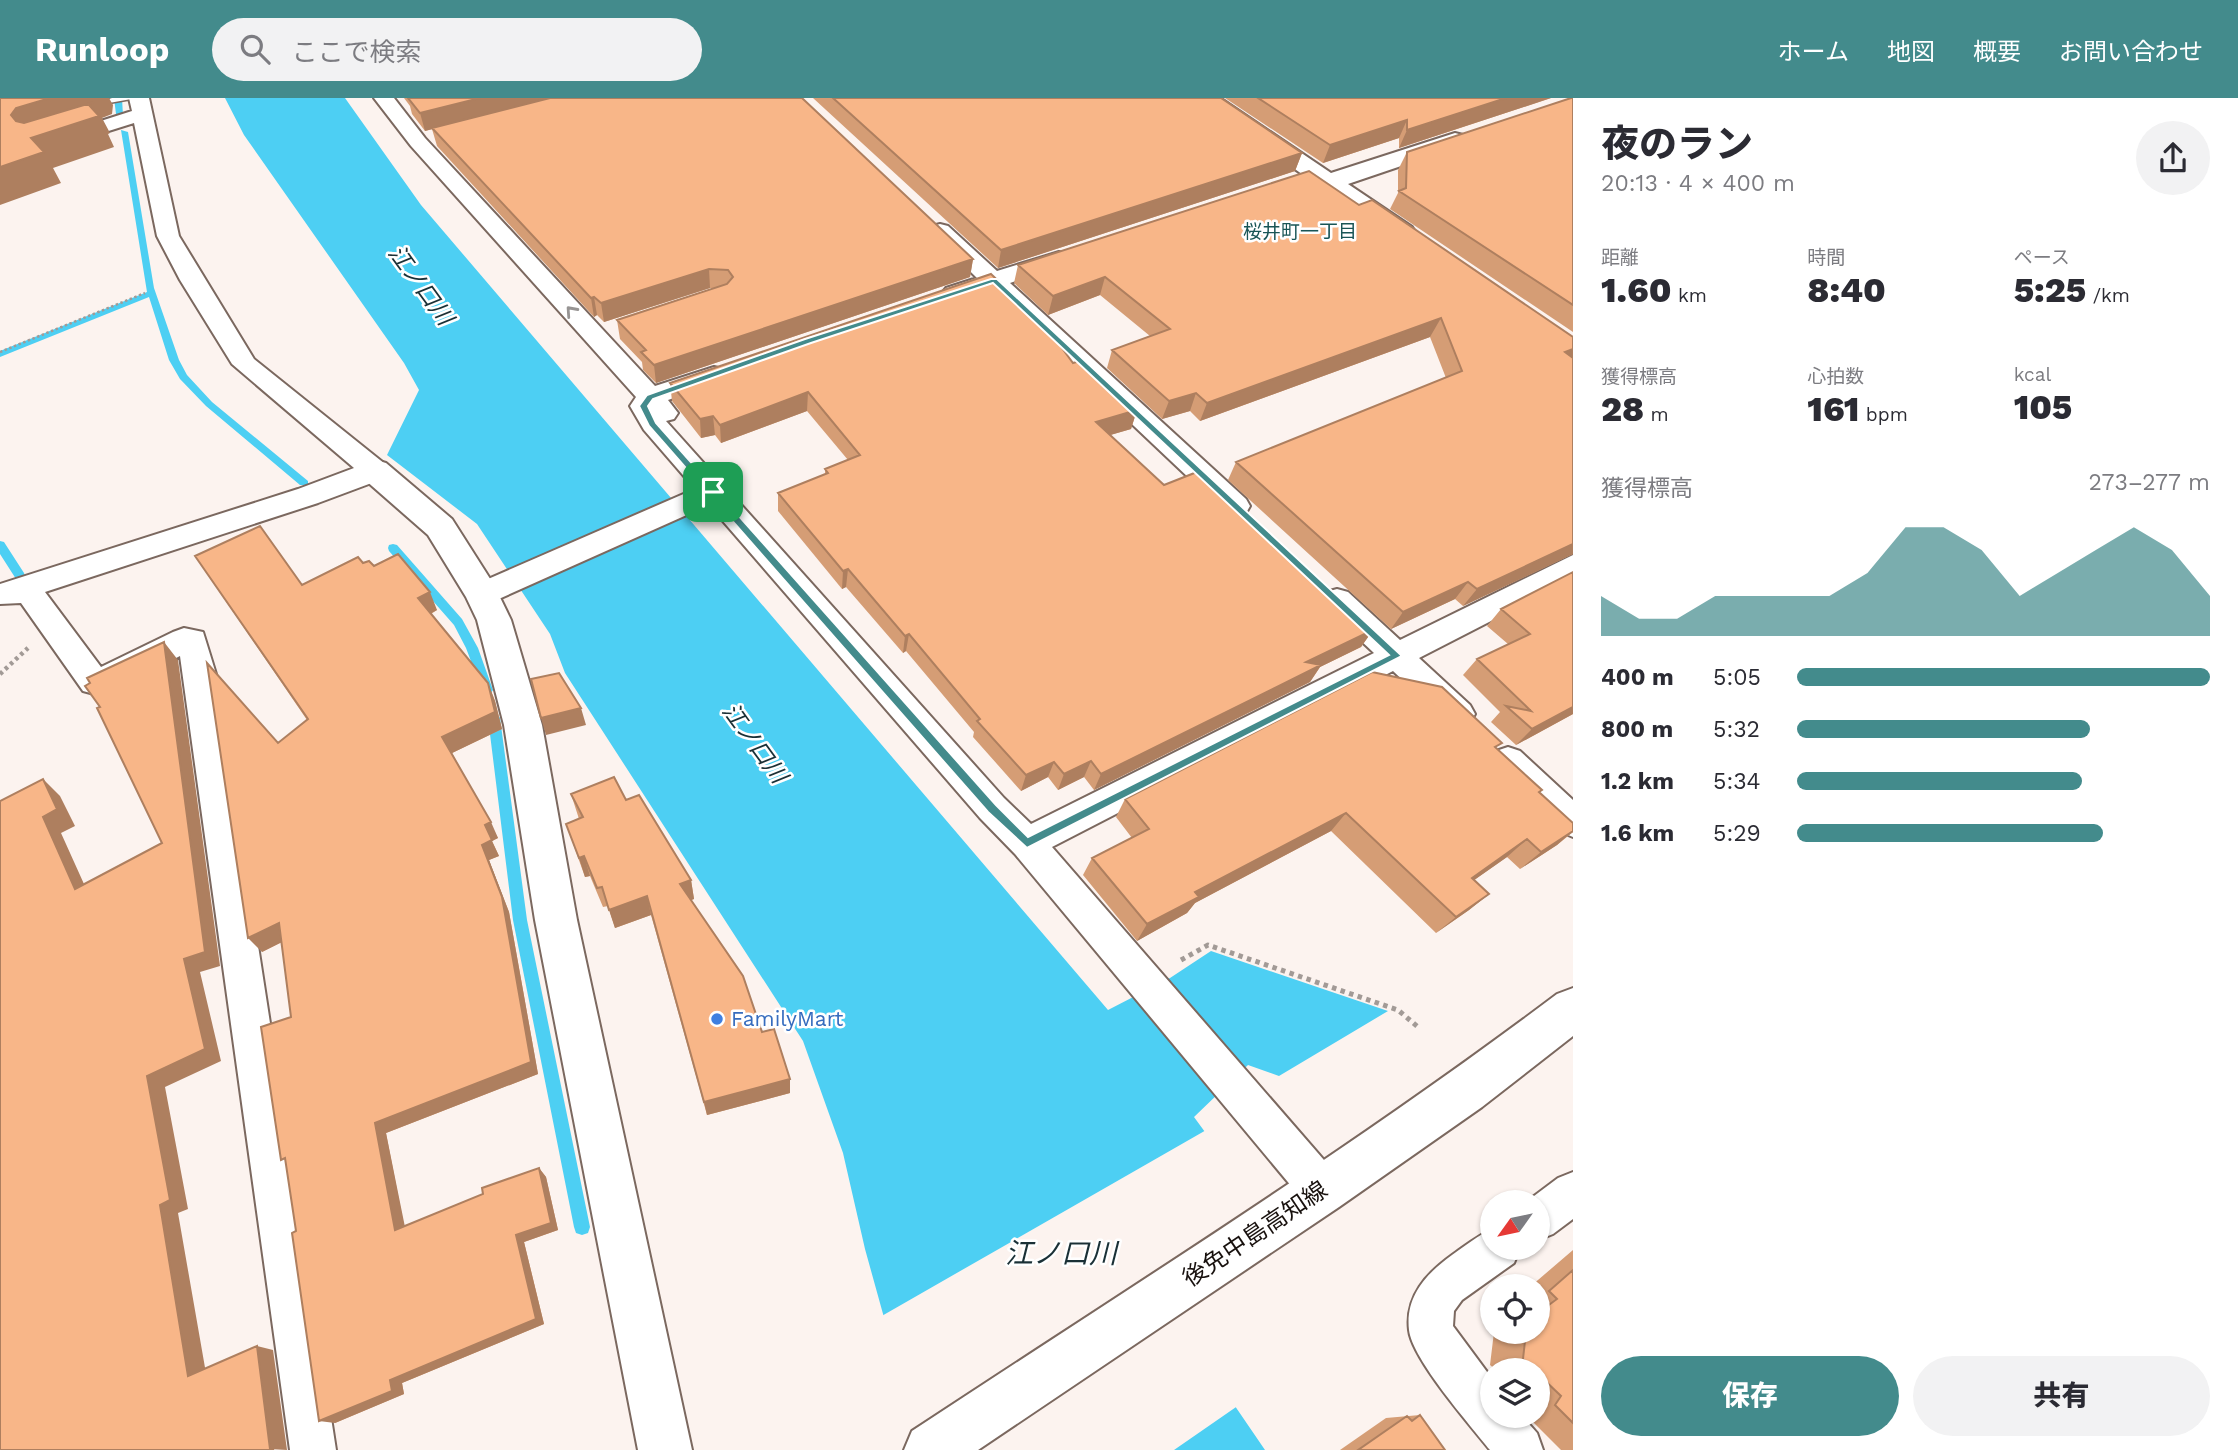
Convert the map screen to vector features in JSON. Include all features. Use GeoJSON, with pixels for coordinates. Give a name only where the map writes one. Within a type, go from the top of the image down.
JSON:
{"type":"FeatureCollection","features":[{"type":"Feature","properties":{"kind":"street"},"geometry":{"type":"LineString","coordinates":[[384,98],[429,139],[594,336],[1034,839],[1144,981],[1236,1090],[1304,1202]]}},
{"type":"Feature","properties":{"kind":"street"},"geometry":{"type":"LineString","coordinates":[[1205,98],[1419,244]]}},
{"type":"Feature","properties":{"kind":"street"},"geometry":{"type":"LineString","coordinates":[[41,146],[138,103],[168,236],[192,280],[245,364],[440,527],[494,588],[494,620],[523,726],[556,920],[665,1450]]}},
{"type":"Feature","properties":{"kind":"street"},"geometry":{"type":"LineString","coordinates":[[1283,185],[1296,180],[1329,182],[1483,131]]}},
{"type":"Feature","properties":{"kind":"street"},"geometry":{"type":"LineString","coordinates":[[925,216],[1255,524]]}},
{"type":"Feature","properties":{"kind":"street"},"geometry":{"type":"LineString","coordinates":[[928,302],[1086,250]]}},
{"type":"Feature","properties":{"kind":"street"},"geometry":{"type":"LineString","coordinates":[[594,336],[619,328]]}},
{"type":"Feature","properties":{"kind":"street"},"geometry":{"type":"LineString","coordinates":[[735,367],[650,397],[643,406],[703,497],[992,808],[1034,839]]}},
{"type":"Feature","properties":{"kind":"street"},"geometry":{"type":"LineString","coordinates":[[11,592],[308,496],[375,471]]}},
{"type":"Feature","properties":{"kind":"street"},"geometry":{"type":"LineString","coordinates":[[494,588],[703,497]]}},
{"type":"Feature","properties":{"kind":"street"},"geometry":{"type":"LineString","coordinates":[[1034,839],[1573,566]]}},
{"type":"Feature","properties":{"kind":"street"},"geometry":{"type":"LineString","coordinates":[[1316,581],[1573,822]]}},
{"type":"Feature","properties":{"kind":"street"},"geometry":{"type":"LineString","coordinates":[[11,592],[31,596],[94,682],[98,683],[184,640],[192,640],[200,674],[313,1450]]}},
{"type":"Feature","properties":{"kind":"street","name":"後免中島高知線"},"geometry":{"type":"LineString","coordinates":[[931,1450],[1466,1091],[1573,1009]]}},
{"type":"Feature","properties":{"kind":"street"},"geometry":{"type":"LineString","coordinates":[[1550,1210],[1573,1194]]}},
{"type":"Feature","properties":{"kind":"street"},"geometry":{"type":"LineString","coordinates":[[1482,1260],[1447,1285],[1433,1303],[1432,1331],[1454,1368],[1520,1450]]}},
{"type":"Feature","properties":{"kind":"lane"},"geometry":{"type":"LineString","coordinates":[[112,101],[138,103]]}},
{"type":"Feature","properties":{"kind":"path"},"geometry":{"type":"LineString","coordinates":[[0,352],[145,293]]}},
{"type":"Feature","properties":{"kind":"path"},"geometry":{"type":"LineString","coordinates":[[1144,981],[1208,945],[1398,1010],[1418,1027]]}},
{"type":"Feature","properties":{"kind":"water","name":"江ノ口川"},"geometry":{"type":"Polygon","coordinates":[[[225,98],[345,98],[421,205],[1108,1010],[1170,978],[1211,951],[1388,1011],[1279,1076],[1248,1065],[1194,1117],[1317,1285],[1209,1368],[1265,1450],[931,1450],[908,1404],[865,1249],[843,1153],[803,1041],[565,673],[550,634],[477,524],[387,455],[419,390],[404,363],[244,135],[225,98]]]}},
{"type":"Feature","properties":{"kind":"pier"},"geometry":{"type":"Polygon","coordinates":[[[1208,1129],[1321,1285],[1214,1368],[1239,1405],[1174,1450],[927,1450],[905,1406],[880,1317],[1208,1129]]]}},
{"type":"Feature","properties":{"kind":"building"},"geometry":{"type":"Polygon","coordinates":[[[0,98],[50,98],[16,108],[11,115],[16,121],[24,123],[94,102],[88,104],[99,116],[31,138],[44,152],[0,167],[0,98]]]}},
{"type":"Feature","properties":{"kind":"building"},"geometry":{"type":"Polygon","coordinates":[[[408,98],[480,98],[420,113],[408,98]]]}},
{"type":"Feature","properties":{"kind":"building"},"geometry":{"type":"Polygon","coordinates":[[[550,98],[802,98],[973,259],[654,365],[641,352],[646,350],[617,320],[727,284],[733,277],[728,270],[709,269],[601,303],[594,297],[591,298],[432,128],[550,98]]]}},
{"type":"Feature","properties":{"kind":"building"},"geometry":{"type":"Polygon","coordinates":[[[833,98],[1221,98],[1302,153],[1001,250],[833,98]]]}},
{"type":"Feature","properties":{"kind":"building"},"geometry":{"type":"Polygon","coordinates":[[[1258,98],[1506,98],[1407,130],[1407,120],[1330,145],[1258,98]]]}},
{"type":"Feature","properties":{"kind":"building"},"geometry":{"type":"Polygon","coordinates":[[[1571,98],[1573,305],[1399,191],[1406,188],[1407,152],[1571,98]]]}},
{"type":"Feature","properties":{"kind":"building"},"geometry":{"type":"Polygon","coordinates":[[[1309,171],[1359,205],[1372,200],[1573,337],[1573,349],[1565,352],[1573,358],[1573,544],[1477,589],[1468,582],[1403,612],[1236,462],[1462,371],[1441,318],[1207,403],[1196,393],[1169,401],[1112,350],[1170,329],[1105,277],[1053,296],[1018,265],[1309,171]]]}},
{"type":"Feature","properties":{"kind":"building"},"geometry":{"type":"Polygon","coordinates":[[[991,274],[1046,326],[1073,363],[1083,360],[1137,410],[1096,422],[1164,485],[1197,472],[1205,474],[1373,630],[1306,662],[1321,665],[1101,774],[1091,761],[1064,774],[1054,762],[1026,775],[977,721],[980,719],[909,634],[905,636],[848,569],[843,571],[778,493],[828,473],[825,469],[860,455],[808,392],[720,425],[713,416],[700,419],[670,383],[991,274]]]}},
{"type":"Feature","properties":{"kind":"building"},"geometry":{"type":"Polygon","coordinates":[[[260,526],[302,585],[358,557],[363,563],[369,561],[374,566],[398,554],[430,592],[418,598],[488,683],[495,712],[442,737],[491,822],[485,825],[492,840],[482,845],[502,897],[531,1062],[375,1123],[395,1230],[483,1194],[482,1188],[539,1168],[551,1223],[516,1235],[536,1319],[390,1380],[392,1391],[319,1421],[292,1233],[296,1231],[285,1158],[281,1160],[261,1027],[291,1017],[279,923],[248,938],[207,663],[278,743],[308,719],[195,556],[260,526]]]}},
{"type":"Feature","properties":{"kind":"building"},"geometry":{"type":"Polygon","coordinates":[[[1573,572],[1573,707],[1532,729],[1506,706],[1531,711],[1477,659],[1530,634],[1501,609],[1573,572]]]}},
{"type":"Feature","properties":{"kind":"building"},"geometry":{"type":"Polygon","coordinates":[[[164,642],[205,952],[184,959],[205,1049],[147,1076],[170,1200],[160,1205],[188,1376],[257,1346],[270,1449],[274,1450],[0,1450],[0,801],[43,779],[57,809],[43,817],[75,889],[162,843],[97,708],[100,707],[85,686],[90,683],[87,678],[164,642]]]}},
{"type":"Feature","properties":{"kind":"building"},"geometry":{"type":"Polygon","coordinates":[[[1372,672],[1442,687],[1502,743],[1495,747],[1573,823],[1573,831],[1541,852],[1527,839],[1472,878],[1489,894],[1456,917],[1346,813],[1195,892],[1199,897],[1147,924],[1092,858],[1149,829],[1125,799],[1372,672]]]}},
{"type":"Feature","properties":{"kind":"building"},"geometry":{"type":"Polygon","coordinates":[[[559,673],[581,708],[541,718],[531,679],[559,673]]]}},
{"type":"Feature","properties":{"kind":"building"},"geometry":{"type":"Polygon","coordinates":[[[614,777],[626,800],[639,795],[691,880],[680,884],[743,976],[762,1032],[774,1029],[790,1079],[704,1102],[647,896],[609,910],[602,887],[597,888],[584,856],[579,858],[566,824],[583,817],[571,794],[614,777]]]}},
{"type":"Feature","properties":{"kind":"building"},"geometry":{"type":"Polygon","coordinates":[[[1573,1270],[1573,1423],[1555,1405],[1561,1396],[1550,1385],[1550,1358],[1523,1358],[1525,1344],[1550,1344],[1550,1304],[1557,1299],[1550,1290],[1573,1270]]]}},
{"type":"Feature","properties":{"kind":"building"},"geometry":{"type":"Polygon","coordinates":[[[1420,1415],[1445,1450],[1358,1450],[1407,1416],[1412,1421],[1420,1415]]]}},
{"type":"Feature","properties":{"kind":"waterway"},"geometry":{"type":"LineString","coordinates":[[118,98],[120,114]]}},
{"type":"Feature","properties":{"kind":"waterway"},"geometry":{"type":"LineString","coordinates":[[124,132],[152,293]]}},
{"type":"Feature","properties":{"kind":"waterway"},"geometry":{"type":"LineString","coordinates":[[0,354],[152,293]]}},
{"type":"Feature","properties":{"kind":"waterway"},"geometry":{"type":"LineString","coordinates":[[152,293],[174,360],[183,377],[209,404],[304,483]]}},
{"type":"Feature","properties":{"kind":"waterway"},"geometry":{"type":"LineString","coordinates":[[0,545],[20,576]]}},
{"type":"Feature","properties":{"kind":"waterway"},"geometry":{"type":"LineString","coordinates":[[393,548],[458,622],[472,648],[487,690]]}},
{"type":"Feature","properties":{"kind":"waterway"},"geometry":{"type":"LineString","coordinates":[[494,718],[520,920],[582,1227]]}},
{"type":"Feature","properties":{"kind":"place","name":"FamilyMart"},"geometry":{"type":"Point","coordinates":[717,1019]}},
{"type":"Feature","properties":{"kind":"district","name":"桜井町一丁目"},"geometry":{"type":"Point","coordinates":[1300,231]}},
{"type":"Feature","properties":{"kind":"route"},"geometry":{"type":"LineString","coordinates":[[994,280],[1396,656],[1027,843],[992,808],[713,492],[646,414],[643,406],[650,397],[808,341],[994,280]]}}]}
